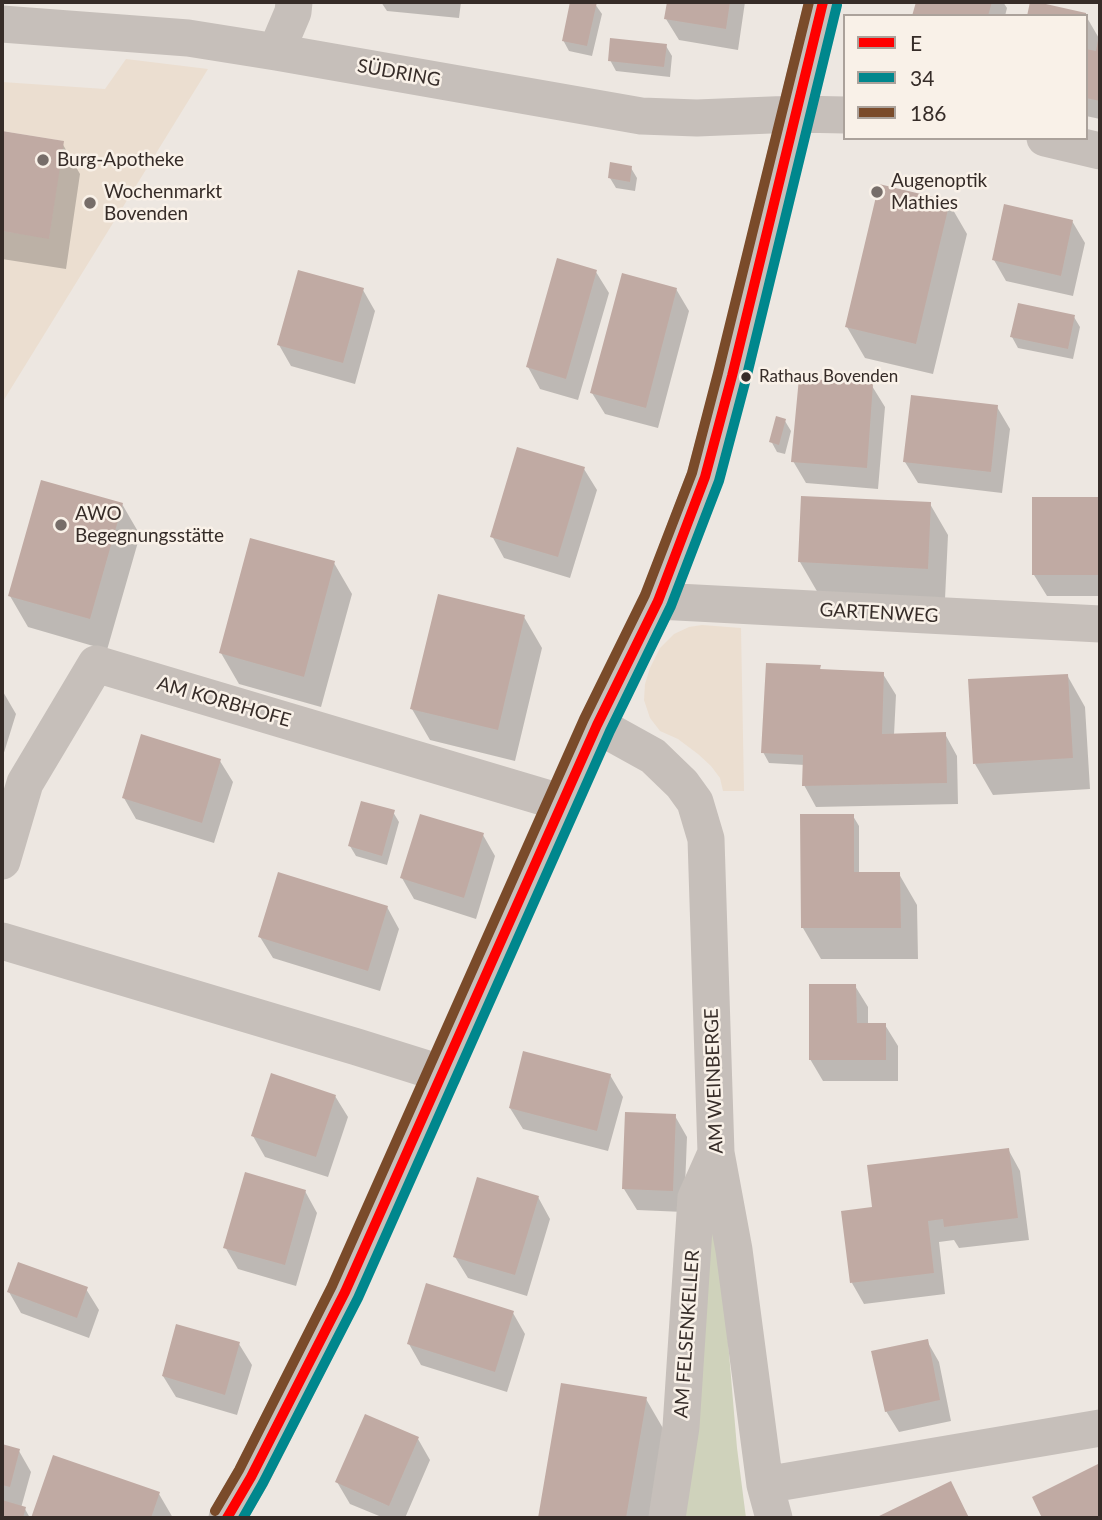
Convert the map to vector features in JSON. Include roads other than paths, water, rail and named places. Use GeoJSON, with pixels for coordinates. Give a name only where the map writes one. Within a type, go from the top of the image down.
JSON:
{"type":"FeatureCollection","features":[{"type":"Feature","properties":{"kind":"street"},"geometry":{"type":"LineString","coordinates":[[276,52],[293,12],[294,2]]}},
{"type":"Feature","properties":{"kind":"street"},"geometry":{"type":"LineString","coordinates":[[227,1518],[251,1477],[345,1292],[597,726],[658,601],[705,477],[823,2]]}},
{"type":"Feature","properties":{"kind":"street","name":"SÜDRING"},"geometry":{"type":"LineString","coordinates":[[2,24],[177,37],[641,116],[697,118],[843,115]]}},
{"type":"Feature","properties":{"kind":"street"},"geometry":{"type":"LineString","coordinates":[[1053,140],[1100,151]]}},
{"type":"Feature","properties":{"kind":"street","name":"GARTENWEG"},"geometry":{"type":"LineString","coordinates":[[658,601],[1100,624]]}},
{"type":"Feature","properties":{"kind":"street","name":"AM KORBHOFE"},"geometry":{"type":"LineString","coordinates":[[2,861],[25,783],[96,664],[563,803]]}},
{"type":"Feature","properties":{"kind":"street","name":"AM WEINBERGE"},"geometry":{"type":"LineString","coordinates":[[597,726],[653,756],[681,784],[695,803],[706,839],[716,1153],[734,1250],[769,1501],[1100,1428]]}},
{"type":"Feature","properties":{"kind":"street"},"geometry":{"type":"LineString","coordinates":[[2,941],[443,1074]]}},
{"type":"Feature","properties":{"kind":"street","name":"AM FELSENKELLER"},"geometry":{"type":"LineString","coordinates":[[667,1518],[681,1427],[696,1198],[716,1153]]}},
{"type":"Feature","properties":{"kind":"place","name":"Burg-Apotheke"},"geometry":{"type":"Point","coordinates":[43,160]}},
{"type":"Feature","properties":{"kind":"place","name":"Augenoptik Mathies"},"geometry":{"type":"Point","coordinates":[877,192]}},
{"type":"Feature","properties":{"kind":"place","name":"Wochenmarkt Bovenden"},"geometry":{"type":"Point","coordinates":[90,203]}},
{"type":"Feature","properties":{"kind":"place","name":"Rathaus Bovenden"},"geometry":{"type":"Point","coordinates":[746,377]}},
{"type":"Feature","properties":{"kind":"place","name":"AWO Begegnungsstätte"},"geometry":{"type":"Point","coordinates":[61,525]}}]}
